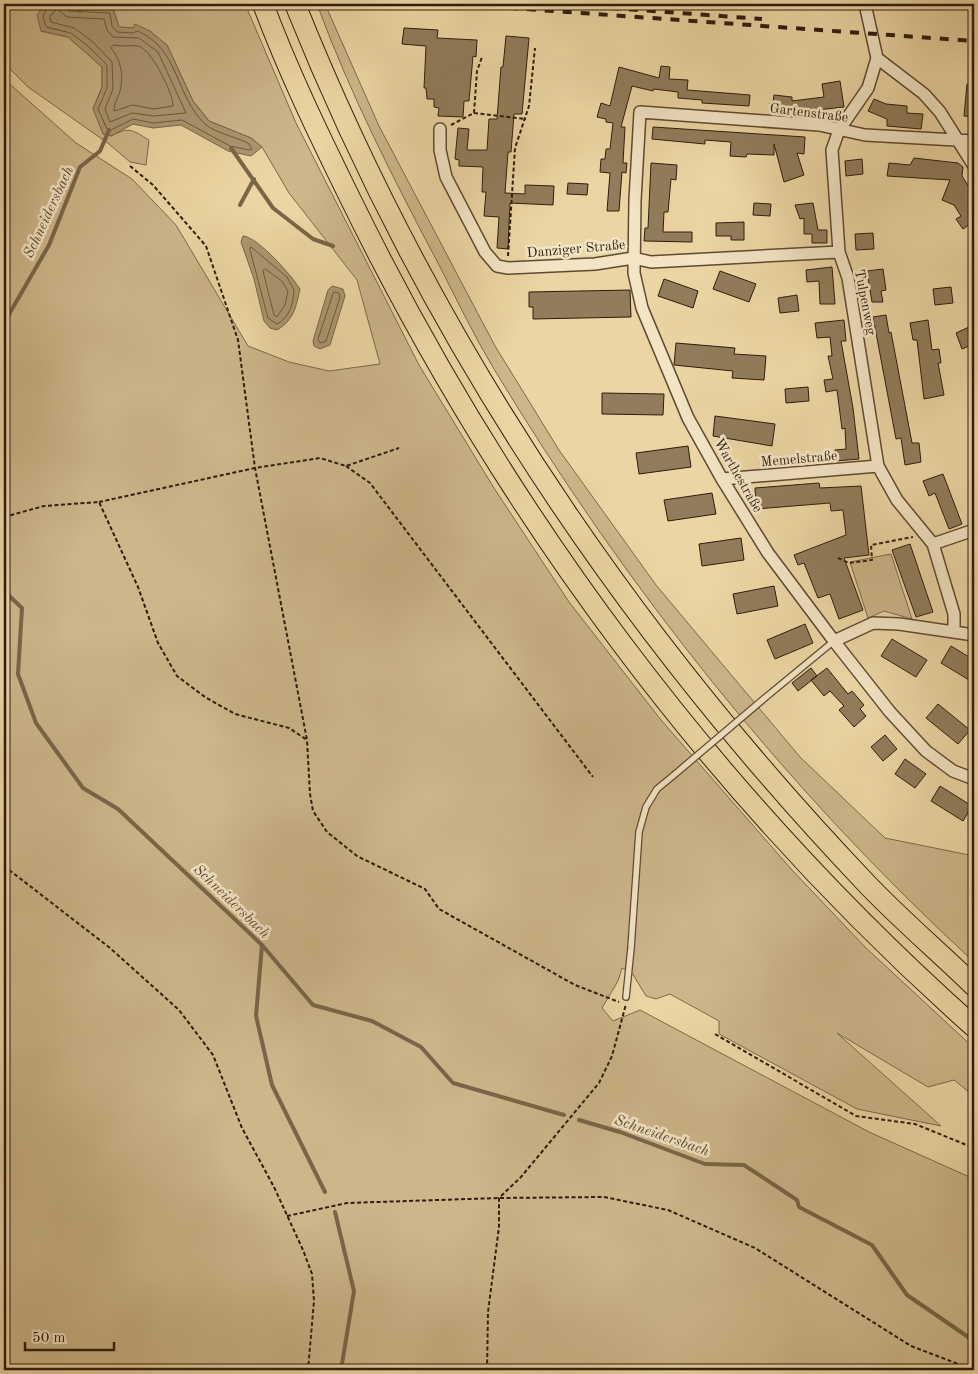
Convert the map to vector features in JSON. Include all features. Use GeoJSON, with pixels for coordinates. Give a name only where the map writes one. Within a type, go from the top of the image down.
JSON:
{"type":"FeatureCollection","features":[{"type":"Feature","properties":{"kind":"highway"},"geometry":{"type":"LineString","coordinates":[[263,4],[313,122],[405,308],[464,411],[549,542],[605,623],[690,732],[788,845],[857,916],[974,1027]]}},
{"type":"Feature","properties":{"kind":"highway"},"geometry":{"type":"LineString","coordinates":[[295,4],[385,204],[462,348],[530,459],[602,567],[676,666],[765,772],[867,883],[974,986]]}},
{"type":"Feature","properties":{"kind":"street"},"geometry":{"type":"LineString","coordinates":[[865,4],[877,58],[924,94],[940,112],[974,166]]}},
{"type":"Feature","properties":{"kind":"street","name":"Tulpenweg"},"geometry":{"type":"LineString","coordinates":[[877,58],[868,88],[838,130],[832,150],[839,252],[848,278],[878,466],[897,500],[933,544],[954,614],[954,632]]}},
{"type":"Feature","properties":{"kind":"street","name":"Gartenstraße"},"geometry":{"type":"LineString","coordinates":[[640,112],[819,125],[865,135],[974,141]]}},
{"type":"Feature","properties":{"kind":"street","name":"Warthestraße"},"geometry":{"type":"LineString","coordinates":[[640,112],[633,258],[642,308],[688,418],[722,479],[768,554],[890,712],[926,751],[954,771],[974,779]]}},
{"type":"Feature","properties":{"kind":"street"},"geometry":{"type":"LineString","coordinates":[[440,129],[440,150],[446,178],[485,252],[497,266],[508,268]]}},
{"type":"Feature","properties":{"kind":"street","name":"Danziger Straße"},"geometry":{"type":"LineString","coordinates":[[508,268],[595,264],[633,258],[651,262],[839,252]]}},
{"type":"Feature","properties":{"kind":"street","name":"Memelstraße"},"geometry":{"type":"LineString","coordinates":[[722,479],[878,466]]}},
{"type":"Feature","properties":{"kind":"street"},"geometry":{"type":"LineString","coordinates":[[933,544],[974,530]]}},
{"type":"Feature","properties":{"kind":"street"},"geometry":{"type":"LineString","coordinates":[[834,641],[873,623],[899,624],[974,635]]}},
{"type":"Feature","properties":{"kind":"lane"},"geometry":{"type":"LineString","coordinates":[[626,997],[639,832],[646,807],[657,789],[834,641]]}},
{"type":"Feature","properties":{"kind":"path"},"geometry":{"type":"LineString","coordinates":[[508,268],[515,148],[526,119],[535,48]]}},
{"type":"Feature","properties":{"kind":"path"},"geometry":{"type":"LineString","coordinates":[[474,113],[477,71],[482,58]]}},
{"type":"Feature","properties":{"kind":"path"},"geometry":{"type":"LineString","coordinates":[[440,129],[465,119],[474,113],[526,119]]}},
{"type":"Feature","properties":{"kind":"path"},"geometry":{"type":"LineString","coordinates":[[130,166],[153,186],[206,246],[238,340],[255,468],[307,740],[310,794],[313,810],[327,832],[356,856],[425,889],[439,909],[575,985],[626,1005],[612,1056],[599,1083],[522,1177],[499,1198],[500,1227],[488,1312],[487,1370]]}},
{"type":"Feature","properties":{"kind":"path"},"geometry":{"type":"LineString","coordinates":[[346,466],[399,448]]}},
{"type":"Feature","properties":{"kind":"path"},"geometry":{"type":"LineString","coordinates":[[4,517],[44,506],[99,502],[255,468],[320,458],[346,466],[370,483],[594,777]]}},
{"type":"Feature","properties":{"kind":"path"},"geometry":{"type":"LineString","coordinates":[[99,502],[138,587],[158,643],[177,676],[205,697],[235,714],[289,728],[307,740]]}},
{"type":"Feature","properties":{"kind":"path"},"geometry":{"type":"LineString","coordinates":[[838,558],[849,563],[872,560],[871,545],[926,534]]}},
{"type":"Feature","properties":{"kind":"path"},"geometry":{"type":"LineString","coordinates":[[4,866],[110,948],[184,1016],[213,1055],[242,1128],[287,1216],[312,1274],[314,1301],[308,1370]]}},
{"type":"Feature","properties":{"kind":"path"},"geometry":{"type":"LineString","coordinates":[[715,1034],[856,1116],[896,1120],[931,1129],[974,1148]]}},
{"type":"Feature","properties":{"kind":"path"},"geometry":{"type":"LineString","coordinates":[[287,1216],[346,1203],[499,1198],[604,1197],[668,1210],[755,1248],[911,1346],[974,1370]]}},
{"type":"Feature","properties":{"kind":"shaded area"},"geometry":{"type":"Polygon","coordinates":[[[4,4],[45,4],[41,31],[68,37],[102,67],[102,87],[93,109],[111,136],[131,130],[149,140],[146,165],[130,162],[109,144],[28,87],[4,63],[4,4]]]}},
{"type":"Feature","properties":{"kind":"shaded area"},"geometry":{"type":"Polygon","coordinates":[[[60,4],[245,4],[296,123],[419,365],[494,488],[569,602],[661,720],[792,870],[865,947],[974,1048],[974,1096],[954,1080],[928,1087],[837,1033],[941,1126],[857,1109],[719,1034],[719,1021],[670,994],[656,999],[646,996],[632,973],[622,968],[618,981],[602,1008],[613,1021],[640,1010],[869,1132],[974,1179],[974,1370],[4,1370],[4,79],[76,143],[132,179],[176,225],[248,346],[289,362],[329,371],[380,364],[357,280],[289,193],[262,147],[251,138],[209,121],[193,101],[167,45],[133,28],[119,27],[113,8],[60,4]]]}},
{"type":"Feature","properties":{"kind":"shaded area"},"geometry":{"type":"Polygon","coordinates":[[[317,4],[325,4],[379,126],[495,346],[559,450],[656,585],[800,757],[885,838],[974,856],[974,962],[905,896],[838,827],[774,756],[713,683],[598,530],[494,369],[473,331],[374,136],[344,71],[317,4]]]}},
{"type":"Feature","properties":{"kind":"shaded area"},"geometry":{"type":"Polygon","coordinates":[[[891,554],[912,619],[884,611],[868,618],[850,562],[891,554]]]}},
{"type":"Feature","properties":{"kind":"water"},"geometry":{"type":"Polygon","coordinates":[[[45,4],[113,8],[119,27],[133,28],[135,24],[150,31],[167,45],[193,101],[209,121],[251,138],[262,147],[251,156],[228,151],[181,125],[153,128],[133,124],[111,136],[103,134],[93,109],[102,87],[102,67],[68,37],[41,31],[37,15],[45,4]]]}},
{"type":"Feature","properties":{"kind":"water"},"geometry":{"type":"Polygon","coordinates":[[[243,236],[266,250],[290,275],[300,289],[291,317],[277,330],[270,328],[264,321],[254,279],[241,242],[243,236]]]}},
{"type":"Feature","properties":{"kind":"water"},"geometry":{"type":"Polygon","coordinates":[[[332,286],[343,289],[345,296],[330,345],[320,349],[314,346],[313,341],[328,290],[332,286]]]}},
{"type":"Feature","properties":{"kind":"building"},"geometry":{"type":"Polygon","coordinates":[[[404,28],[438,30],[437,38],[477,40],[476,57],[473,56],[469,101],[464,101],[463,117],[438,116],[439,108],[434,107],[434,99],[427,99],[426,88],[424,88],[426,46],[402,44],[404,28]]]}},
{"type":"Feature","properties":{"kind":"building"},"geometry":{"type":"Polygon","coordinates":[[[506,36],[529,38],[522,114],[514,114],[511,152],[508,152],[505,193],[525,194],[525,185],[554,186],[553,205],[510,203],[508,249],[497,248],[499,217],[484,216],[486,192],[482,192],[483,167],[459,166],[459,160],[455,159],[458,128],[469,129],[467,150],[487,150],[489,119],[497,119],[501,67],[503,67],[506,36]]]}},
{"type":"Feature","properties":{"kind":"building"},"geometry":{"type":"Polygon","coordinates":[[[661,66],[670,67],[669,79],[688,80],[687,90],[750,95],[749,106],[702,103],[702,100],[678,98],[678,92],[654,89],[653,91],[632,86],[621,127],[625,127],[623,163],[627,163],[626,173],[622,172],[619,211],[607,211],[610,173],[600,172],[601,159],[605,159],[606,149],[610,149],[613,123],[606,122],[606,119],[597,117],[601,103],[610,106],[619,67],[659,78],[661,66]]]}},
{"type":"Feature","properties":{"kind":"building"},"geometry":{"type":"Polygon","coordinates":[[[840,81],[844,107],[808,111],[770,107],[770,103],[773,103],[774,95],[792,97],[792,101],[824,97],[822,84],[840,81]]]}},
{"type":"Feature","properties":{"kind":"building"},"geometry":{"type":"Polygon","coordinates":[[[967,84],[974,84],[974,117],[964,116],[967,84]]]}},
{"type":"Feature","properties":{"kind":"building"},"geometry":{"type":"Polygon","coordinates":[[[874,99],[886,104],[907,106],[907,113],[923,114],[921,129],[887,126],[887,119],[868,111],[874,99]]]}},
{"type":"Feature","properties":{"kind":"building"},"geometry":{"type":"Polygon","coordinates":[[[653,127],[805,137],[804,154],[797,153],[804,175],[784,182],[774,144],[774,155],[747,154],[746,157],[730,156],[731,142],[705,140],[705,144],[652,139],[653,127]]]}},
{"type":"Feature","properties":{"kind":"building"},"geometry":{"type":"Polygon","coordinates":[[[914,158],[958,163],[963,167],[962,176],[974,195],[974,221],[963,229],[956,219],[961,216],[954,205],[942,200],[950,180],[887,176],[889,163],[910,165],[914,158]]]}},
{"type":"Feature","properties":{"kind":"building"},"geometry":{"type":"Polygon","coordinates":[[[862,159],[863,174],[846,176],[845,161],[862,159]]]}},
{"type":"Feature","properties":{"kind":"building"},"geometry":{"type":"Polygon","coordinates":[[[651,163],[677,165],[676,180],[671,179],[668,212],[664,212],[663,232],[692,232],[692,242],[644,241],[645,228],[648,228],[651,163]]]}},
{"type":"Feature","properties":{"kind":"building"},"geometry":{"type":"Polygon","coordinates":[[[568,183],[588,184],[587,195],[567,194],[568,183]]]}},
{"type":"Feature","properties":{"kind":"building"},"geometry":{"type":"Polygon","coordinates":[[[754,203],[771,204],[770,216],[753,215],[754,203]]]}},
{"type":"Feature","properties":{"kind":"building"},"geometry":{"type":"Polygon","coordinates":[[[813,203],[818,230],[827,230],[827,243],[812,243],[812,234],[804,234],[804,218],[800,219],[795,205],[813,203]]]}},
{"type":"Feature","properties":{"kind":"building"},"geometry":{"type":"Polygon","coordinates":[[[744,222],[744,240],[731,240],[731,236],[716,236],[716,223],[744,222]]]}},
{"type":"Feature","properties":{"kind":"building"},"geometry":{"type":"Polygon","coordinates":[[[873,233],[874,249],[856,250],[855,234],[873,233]]]}},
{"type":"Feature","properties":{"kind":"building"},"geometry":{"type":"Polygon","coordinates":[[[832,267],[835,304],[820,304],[819,281],[807,282],[806,270],[832,267]]]}},
{"type":"Feature","properties":{"kind":"building"},"geometry":{"type":"Polygon","coordinates":[[[883,269],[886,290],[881,291],[883,302],[872,302],[867,271],[883,269]]]}},
{"type":"Feature","properties":{"kind":"building"},"geometry":{"type":"Polygon","coordinates":[[[720,271],[756,284],[749,302],[713,289],[720,271]]]}},
{"type":"Feature","properties":{"kind":"building"},"geometry":{"type":"Polygon","coordinates":[[[664,279],[698,291],[693,308],[658,296],[664,279]]]}},
{"type":"Feature","properties":{"kind":"building"},"geometry":{"type":"Polygon","coordinates":[[[951,287],[953,303],[935,305],[933,289],[951,287]]]}},
{"type":"Feature","properties":{"kind":"building"},"geometry":{"type":"Polygon","coordinates":[[[630,290],[631,317],[533,319],[533,307],[529,307],[529,292],[630,290]]]}},
{"type":"Feature","properties":{"kind":"building"},"geometry":{"type":"Polygon","coordinates":[[[797,295],[799,311],[780,313],[778,298],[797,295]]]}},
{"type":"Feature","properties":{"kind":"building"},"geometry":{"type":"Polygon","coordinates":[[[886,315],[889,333],[891,332],[912,443],[919,443],[921,462],[905,465],[901,438],[896,439],[873,317],[886,315]]]}},
{"type":"Feature","properties":{"kind":"building"},"geometry":{"type":"Polygon","coordinates":[[[844,320],[846,341],[841,341],[853,408],[859,459],[836,461],[835,450],[846,449],[845,428],[842,429],[837,390],[826,392],[824,380],[833,379],[828,356],[832,356],[830,337],[817,338],[815,323],[844,320]]]}},
{"type":"Feature","properties":{"kind":"building"},"geometry":{"type":"Polygon","coordinates":[[[928,320],[932,350],[939,349],[941,363],[938,363],[944,395],[924,399],[917,340],[913,340],[910,323],[928,320]]]}},
{"type":"Feature","properties":{"kind":"building"},"geometry":{"type":"Polygon","coordinates":[[[969,327],[974,344],[962,349],[956,333],[969,327]]]}},
{"type":"Feature","properties":{"kind":"building"},"geometry":{"type":"Polygon","coordinates":[[[676,343],[735,348],[734,354],[766,356],[764,380],[732,378],[733,371],[674,365],[676,343]]]}},
{"type":"Feature","properties":{"kind":"building"},"geometry":{"type":"Polygon","coordinates":[[[808,387],[809,401],[786,403],[785,389],[808,387]]]}},
{"type":"Feature","properties":{"kind":"building"},"geometry":{"type":"Polygon","coordinates":[[[602,393],[664,394],[663,415],[602,414],[602,393]]]}},
{"type":"Feature","properties":{"kind":"building"},"geometry":{"type":"Polygon","coordinates":[[[715,416],[775,424],[772,446],[713,436],[715,416]]]}},
{"type":"Feature","properties":{"kind":"building"},"geometry":{"type":"Polygon","coordinates":[[[688,446],[691,467],[639,474],[636,453],[688,446]]]}},
{"type":"Feature","properties":{"kind":"building"},"geometry":{"type":"Polygon","coordinates":[[[943,474],[962,524],[949,529],[935,493],[929,496],[923,481],[943,474]]]}},
{"type":"Feature","properties":{"kind":"building"},"geometry":{"type":"Polygon","coordinates":[[[819,483],[820,488],[861,486],[869,555],[844,558],[863,610],[839,619],[830,594],[818,598],[804,563],[798,565],[794,555],[846,535],[843,510],[831,511],[830,503],[756,509],[755,488],[819,483]]]}},
{"type":"Feature","properties":{"kind":"building"},"geometry":{"type":"Polygon","coordinates":[[[712,493],[716,514],[668,521],[664,500],[712,493]]]}},
{"type":"Feature","properties":{"kind":"building"},"geometry":{"type":"Polygon","coordinates":[[[741,538],[744,560],[702,566],[699,544],[741,538]]]}},
{"type":"Feature","properties":{"kind":"building"},"geometry":{"type":"Polygon","coordinates":[[[910,544],[933,612],[916,617],[892,550],[910,544]]]}},
{"type":"Feature","properties":{"kind":"building"},"geometry":{"type":"Polygon","coordinates":[[[774,586],[778,606],[737,614],[733,594],[774,586]]]}},
{"type":"Feature","properties":{"kind":"building"},"geometry":{"type":"Polygon","coordinates":[[[805,624],[813,643],[775,659],[767,640],[805,624]]]}},
{"type":"Feature","properties":{"kind":"building"},"geometry":{"type":"Polygon","coordinates":[[[892,639],[927,660],[916,677],[881,656],[892,639]]]}},
{"type":"Feature","properties":{"kind":"building"},"geometry":{"type":"Polygon","coordinates":[[[951,646],[974,660],[974,683],[941,663],[951,646]]]}},
{"type":"Feature","properties":{"kind":"building"},"geometry":{"type":"Polygon","coordinates":[[[811,668],[817,676],[798,691],[792,683],[811,668]]]}},
{"type":"Feature","properties":{"kind":"building"},"geometry":{"type":"Polygon","coordinates":[[[827,668],[848,694],[852,691],[864,705],[860,709],[866,716],[854,727],[839,710],[844,706],[830,691],[824,696],[811,680],[827,668]]]}},
{"type":"Feature","properties":{"kind":"building"},"geometry":{"type":"Polygon","coordinates":[[[938,704],[970,730],[958,744],[926,718],[938,704]]]}},
{"type":"Feature","properties":{"kind":"building"},"geometry":{"type":"Polygon","coordinates":[[[885,735],[897,749],[883,761],[871,747],[885,735]]]}},
{"type":"Feature","properties":{"kind":"building"},"geometry":{"type":"Polygon","coordinates":[[[905,759],[926,774],[915,788],[895,774],[905,759]]]}},
{"type":"Feature","properties":{"kind":"building"},"geometry":{"type":"Polygon","coordinates":[[[940,786],[972,806],[963,821],[931,801],[940,786]]]}},
{"type":"Feature","properties":{"kind":"waterway","name":"Schneidersbach"},"geometry":{"type":"LineString","coordinates":[[76,4],[80,11]]}},
{"type":"Feature","properties":{"kind":"waterway","name":"Schneidersbach"},"geometry":{"type":"LineString","coordinates":[[4,323],[49,245],[80,167],[100,151],[109,130]]}},
{"type":"Feature","properties":{"kind":"waterway"},"geometry":{"type":"LineString","coordinates":[[231,148],[273,208],[313,239],[333,246]]}},
{"type":"Feature","properties":{"kind":"waterway"},"geometry":{"type":"LineString","coordinates":[[240,205],[254,179]]}},
{"type":"Feature","properties":{"kind":"waterway","name":"Schneidersbach"},"geometry":{"type":"LineString","coordinates":[[4,591],[22,608],[18,674],[36,723],[83,788],[118,809],[262,945],[313,1005],[372,1021],[421,1047],[453,1083],[564,1115]]}},
{"type":"Feature","properties":{"kind":"waterway"},"geometry":{"type":"LineString","coordinates":[[262,945],[256,1016],[272,1085],[325,1192]]}},
{"type":"Feature","properties":{"kind":"waterway","name":"Schneidersbach"},"geometry":{"type":"LineString","coordinates":[[579,1120],[620,1132],[705,1164],[744,1165],[797,1200],[799,1207],[872,1245],[907,1295],[974,1341]]}},
{"type":"Feature","properties":{"kind":"waterway"},"geometry":{"type":"LineString","coordinates":[[335,1212],[354,1291],[341,1370]]}},
{"type":"Feature","properties":{"kind":"railway"},"geometry":{"type":"LineString","coordinates":[[455,4],[974,41]]}},
{"type":"Feature","properties":{"kind":"railway"},"geometry":{"type":"LineString","coordinates":[[557,4],[762,19]]}}]}
